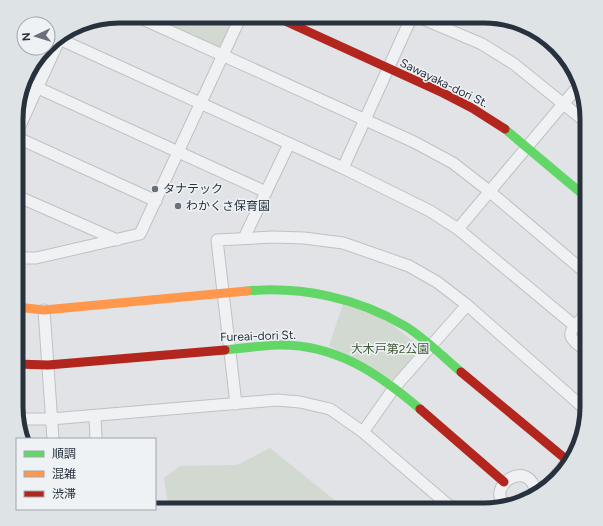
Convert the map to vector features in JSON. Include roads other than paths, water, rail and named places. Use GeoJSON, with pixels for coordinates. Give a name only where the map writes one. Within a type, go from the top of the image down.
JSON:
{"type":"FeatureCollection","features":[{"type":"Feature","properties":{"kind":"street"},"geometry":{"type":"LineString","coordinates":[[151,23],[414,142],[453,163],[489,191],[580,268]]}},
{"type":"Feature","properties":{"kind":"street"},"geometry":{"type":"LineString","coordinates":[[23,257],[36,258],[140,234],[238,23]]}},
{"type":"Feature","properties":{"kind":"street","name":"Sawayaka-dori St."},"geometry":{"type":"LineString","coordinates":[[289,23],[472,108],[500,125],[527,146],[580,192]]}},
{"type":"Feature","properties":{"kind":"street"},"geometry":{"type":"LineString","coordinates":[[343,168],[409,23]]}},
{"type":"Feature","properties":{"kind":"street"},"geometry":{"type":"LineString","coordinates":[[432,23],[482,44],[514,64],[580,117]]}},
{"type":"Feature","properties":{"kind":"street"},"geometry":{"type":"LineString","coordinates":[[64,41],[200,104],[343,168],[424,207],[458,229],[575,326]]}},
{"type":"Feature","properties":{"kind":"street"},"geometry":{"type":"LineString","coordinates":[[23,119],[54,49]]}},
{"type":"Feature","properties":{"kind":"street"},"geometry":{"type":"LineString","coordinates":[[29,84],[266,192]]}},
{"type":"Feature","properties":{"kind":"street"},"geometry":{"type":"LineString","coordinates":[[458,229],[575,89]]}},
{"type":"Feature","properties":{"kind":"street"},"geometry":{"type":"LineString","coordinates":[[23,140],[156,201]]}},
{"type":"Feature","properties":{"kind":"street"},"geometry":{"type":"LineString","coordinates":[[244,238],[289,144]]}},
{"type":"Feature","properties":{"kind":"street"},"geometry":{"type":"LineString","coordinates":[[23,199],[117,240]]}},
{"type":"Feature","properties":{"kind":"street"},"geometry":{"type":"LineString","coordinates":[[236,404],[217,240],[244,238],[304,238],[349,245],[409,266],[437,282],[467,305],[580,405]]}},
{"type":"Feature","properties":{"kind":"street"},"geometry":{"type":"LineString","coordinates":[[23,308],[44,310],[260,290],[331,296],[378,312],[406,326],[432,346],[565,458]]}},
{"type":"Feature","properties":{"kind":"street"},"geometry":{"type":"LineString","coordinates":[[363,432],[394,388],[467,305]]}},
{"type":"Feature","properties":{"kind":"street"},"geometry":{"type":"LineString","coordinates":[[44,310],[53,438]]}},
{"type":"Feature","properties":{"kind":"street"},"geometry":{"type":"LineString","coordinates":[[580,321],[571,331],[570,337],[572,342],[580,347]]}},
{"type":"Feature","properties":{"kind":"street","name":"Fureai-dori St."},"geometry":{"type":"LineString","coordinates":[[23,364],[48,365],[277,345],[300,346],[322,350],[345,357],[369,369],[394,388],[504,482]]}},
{"type":"Feature","properties":{"kind":"street"},"geometry":{"type":"LineString","coordinates":[[24,420],[94,416],[277,400],[300,402],[330,410],[363,432],[446,503]]}},
{"type":"Feature","properties":{"kind":"street"},"geometry":{"type":"LineString","coordinates":[[94,416],[96,438]]}},
{"type":"Feature","properties":{"kind":"street"},"geometry":{"type":"LineString","coordinates":[[503,501],[500,496],[501,489],[504,482],[509,478],[517,475],[526,477],[532,481],[534,488]]}},
{"type":"Feature","properties":{"kind":"place","name":"タナテック"},"geometry":{"type":"Point","coordinates":[155,189]}},
{"type":"Feature","properties":{"kind":"place","name":"わかくさ保育園"},"geometry":{"type":"Point","coordinates":[178,206]}},
{"type":"Feature","properties":{"kind":"park label","name":"大木戸第2公園"},"geometry":{"type":"Point","coordinates":[390,349]}}]}
